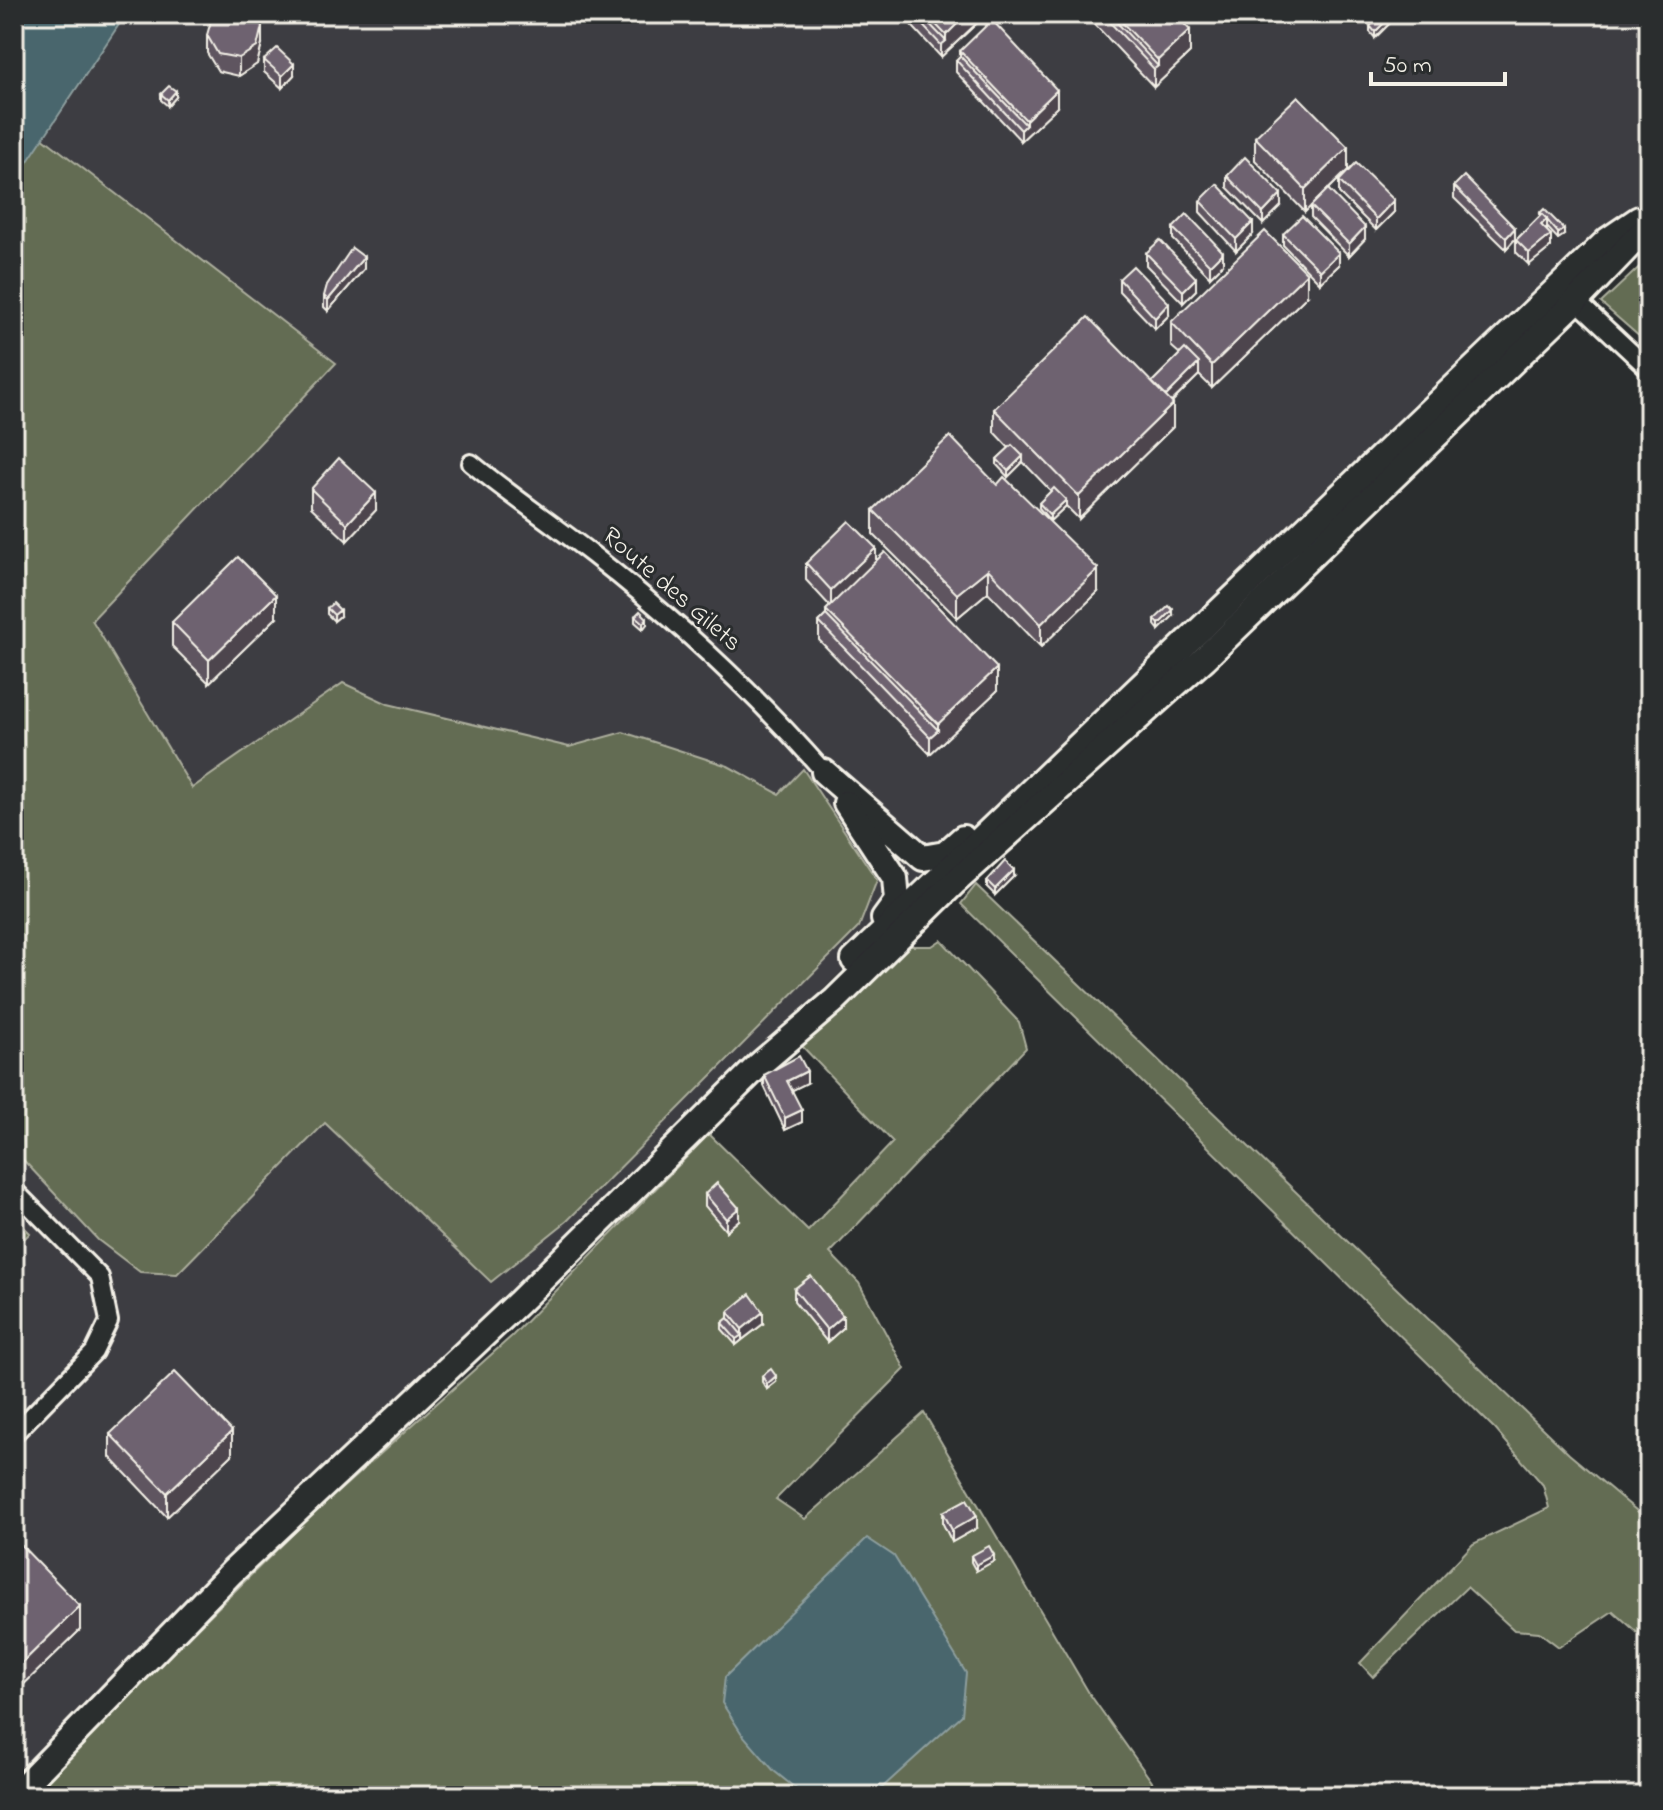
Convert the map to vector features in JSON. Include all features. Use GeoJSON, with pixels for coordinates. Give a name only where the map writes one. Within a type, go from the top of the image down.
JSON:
{"type":"FeatureCollection","features":[{"type":"Feature","properties":{"kind":"main road"},"geometry":{"type":"LineString","coordinates":[[15,1792],[232,1572],[518,1303],[759,1065],[848,965],[1205,658],[1568,293],[1608,240],[1649,212]]}},
{"type":"Feature","properties":{"kind":"main road"},"geometry":{"type":"LineString","coordinates":[[759,1065],[835,1000],[1034,785],[1568,293],[1649,225]]}},
{"type":"Feature","properties":{"kind":"main road","name":"Route des Gilets"},"geometry":{"type":"LineString","coordinates":[[824,772],[923,858],[945,854],[1000,804],[1034,785]]}},
{"type":"Feature","properties":{"kind":"main road","name":"Route des Gilets"},"geometry":{"type":"LineString","coordinates":[[824,772],[931,895]]}},
{"type":"Feature","properties":{"kind":"main road","name":"Route des Gilets"},"geometry":{"type":"LineString","coordinates":[[824,772],[895,878],[897,901],[848,965]]}},
{"type":"Feature","properties":{"kind":"street"},"geometry":{"type":"LineString","coordinates":[[1568,293],[1649,369]]}},
{"type":"Feature","properties":{"kind":"street","name":"Route des Gilets"},"geometry":{"type":"LineString","coordinates":[[471,463],[593,555],[677,625],[774,715],[824,772]]}},
{"type":"Feature","properties":{"kind":"street"},"geometry":{"type":"LineString","coordinates":[[14,1190],[100,1277],[109,1321],[94,1352],[14,1434]]}},
{"type":"Feature","properties":{"kind":"shaded area"},"geometry":{"type":"Polygon","coordinates":[[[126,14],[1649,14],[1649,193],[1560,286],[848,965],[232,1572],[33,1774],[50,1796],[14,1796],[14,182],[126,14]]]}},
{"type":"Feature","properties":{"kind":"green space"},"geometry":{"type":"Polygon","coordinates":[[[42,137],[336,363],[92,620],[192,788],[343,683],[388,704],[569,747],[623,732],[728,766],[779,794],[803,769],[877,880],[859,927],[567,1221],[491,1282],[325,1123],[177,1274],[140,1272],[98,1240],[14,1150],[14,182],[42,137]]]}},
{"type":"Feature","properties":{"kind":"green space"},"geometry":{"type":"Polygon","coordinates":[[[1649,258],[1649,345],[1601,303],[1649,258]]]}},
{"type":"Feature","properties":{"kind":"green space"},"geometry":{"type":"Polygon","coordinates":[[[976,885],[1569,1454],[1649,1521],[1649,1643],[1613,1611],[1559,1647],[1539,1632],[1514,1630],[1467,1587],[1373,1677],[1360,1663],[1473,1544],[1549,1508],[1543,1485],[1495,1429],[961,904],[976,885]]]}},
{"type":"Feature","properties":{"kind":"green space"},"geometry":{"type":"Polygon","coordinates":[[[941,940],[1019,1022],[1026,1048],[830,1253],[859,1283],[905,1369],[776,1499],[805,1519],[924,1413],[1089,1693],[1162,1796],[50,1796],[40,1783],[311,1516],[513,1335],[709,1134],[808,1231],[893,1142],[802,1046],[906,946],[932,946],[941,940]]]}},
{"type":"Feature","properties":{"kind":"green space"},"geometry":{"type":"Polygon","coordinates":[[[14,1217],[30,1233],[14,1249],[14,1217]]]}},
{"type":"Feature","properties":{"kind":"water"},"geometry":{"type":"Polygon","coordinates":[[[14,14],[126,14],[14,182],[14,14]]]}},
{"type":"Feature","properties":{"kind":"water"},"geometry":{"type":"Polygon","coordinates":[[[867,1538],[894,1556],[966,1673],[962,1715],[873,1796],[805,1796],[774,1771],[742,1734],[722,1703],[725,1677],[867,1538]]]}},
{"type":"Feature","properties":{"kind":"building"},"geometry":{"type":"Polygon","coordinates":[[[213,14],[254,14],[262,26],[257,47],[239,58],[218,54],[207,35],[213,14]]]}},
{"type":"Feature","properties":{"kind":"building"},"geometry":{"type":"Polygon","coordinates":[[[912,14],[920,14],[946,41],[941,45],[912,14]]]}},
{"type":"Feature","properties":{"kind":"building"},"geometry":{"type":"Polygon","coordinates":[[[926,14],[967,14],[946,35],[926,14]]]}},
{"type":"Feature","properties":{"kind":"building"},"geometry":{"type":"Polygon","coordinates":[[[1102,14],[1109,14],[1158,66],[1154,69],[1102,14]]]}},
{"type":"Feature","properties":{"kind":"building"},"geometry":{"type":"Polygon","coordinates":[[[1114,14],[1175,14],[1190,30],[1158,60],[1114,14]]]}},
{"type":"Feature","properties":{"kind":"building"},"geometry":{"type":"Polygon","coordinates":[[[1383,14],[1393,14],[1375,32],[1370,26],[1383,14]]]}},
{"type":"Feature","properties":{"kind":"building"},"geometry":{"type":"Polygon","coordinates":[[[992,20],[1057,90],[1026,120],[960,51],[992,20]]]}},
{"type":"Feature","properties":{"kind":"building"},"geometry":{"type":"Polygon","coordinates":[[[277,48],[294,64],[282,76],[264,60],[277,48]]]}},
{"type":"Feature","properties":{"kind":"building"},"geometry":{"type":"Polygon","coordinates":[[[960,56],[1026,125],[1021,130],[956,60],[960,56]]]}},
{"type":"Feature","properties":{"kind":"building"},"geometry":{"type":"Polygon","coordinates":[[[169,86],[176,91],[168,100],[161,94],[169,86]]]}},
{"type":"Feature","properties":{"kind":"building"},"geometry":{"type":"Polygon","coordinates":[[[1298,96],[1348,147],[1305,189],[1255,137],[1298,96]]]}},
{"type":"Feature","properties":{"kind":"building"},"geometry":{"type":"Polygon","coordinates":[[[1245,157],[1281,194],[1263,213],[1227,176],[1245,157]]]}},
{"type":"Feature","properties":{"kind":"building"},"geometry":{"type":"Polygon","coordinates":[[[1356,163],[1394,200],[1376,219],[1339,181],[1356,163]]]}},
{"type":"Feature","properties":{"kind":"building"},"geometry":{"type":"Polygon","coordinates":[[[1464,176],[1515,228],[1506,238],[1454,186],[1464,176]]]}},
{"type":"Feature","properties":{"kind":"building"},"geometry":{"type":"Polygon","coordinates":[[[1217,184],[1253,222],[1236,239],[1200,201],[1217,184]]]}},
{"type":"Feature","properties":{"kind":"building"},"geometry":{"type":"Polygon","coordinates":[[[1328,189],[1365,227],[1349,244],[1311,206],[1328,189]]]}},
{"type":"Feature","properties":{"kind":"building"},"geometry":{"type":"Polygon","coordinates":[[[1544,209],[1564,229],[1558,233],[1540,213],[1544,209]]]}},
{"type":"Feature","properties":{"kind":"building"},"geometry":{"type":"Polygon","coordinates":[[[1187,214],[1223,252],[1210,265],[1173,228],[1187,214]]]}},
{"type":"Feature","properties":{"kind":"building"},"geometry":{"type":"Polygon","coordinates":[[[1542,214],[1547,219],[1541,225],[1551,235],[1529,253],[1516,240],[1542,214]]]}},
{"type":"Feature","properties":{"kind":"building"},"geometry":{"type":"Polygon","coordinates":[[[1302,216],[1339,253],[1320,271],[1283,234],[1302,216]]]}},
{"type":"Feature","properties":{"kind":"building"},"geometry":{"type":"Polygon","coordinates":[[[1265,231],[1307,273],[1212,365],[1171,322],[1265,231]]]}},
{"type":"Feature","properties":{"kind":"building"},"geometry":{"type":"Polygon","coordinates":[[[1160,240],[1196,278],[1183,291],[1146,253],[1160,240]]]}},
{"type":"Feature","properties":{"kind":"building"},"geometry":{"type":"Polygon","coordinates":[[[352,248],[364,257],[328,300],[324,296],[327,285],[352,248]]]}},
{"type":"Feature","properties":{"kind":"building"},"geometry":{"type":"Polygon","coordinates":[[[1133,266],[1169,303],[1155,318],[1119,279],[1133,266]]]}},
{"type":"Feature","properties":{"kind":"building"},"geometry":{"type":"Polygon","coordinates":[[[1088,317],[1173,404],[1079,496],[994,409],[1088,317]]]}},
{"type":"Feature","properties":{"kind":"building"},"geometry":{"type":"Polygon","coordinates":[[[1185,349],[1199,363],[1166,396],[1152,382],[1185,349]]]}},
{"type":"Feature","properties":{"kind":"building"},"geometry":{"type":"Polygon","coordinates":[[[950,436],[997,485],[1004,477],[1098,569],[1041,624],[988,569],[957,594],[873,510],[950,436]]]}},
{"type":"Feature","properties":{"kind":"building"},"geometry":{"type":"Polygon","coordinates":[[[1012,445],[1023,456],[1008,471],[997,459],[1012,445]]]}},
{"type":"Feature","properties":{"kind":"building"},"geometry":{"type":"Polygon","coordinates":[[[339,458],[376,493],[347,524],[311,489],[339,458]]]}},
{"type":"Feature","properties":{"kind":"building"},"geometry":{"type":"Polygon","coordinates":[[[1054,488],[1066,500],[1050,515],[1039,503],[1054,488]]]}},
{"type":"Feature","properties":{"kind":"building"},"geometry":{"type":"Polygon","coordinates":[[[849,521],[876,548],[831,590],[806,563],[849,521]]]}},
{"type":"Feature","properties":{"kind":"building"},"geometry":{"type":"Polygon","coordinates":[[[885,552],[997,668],[938,724],[826,610],[885,552]]]}},
{"type":"Feature","properties":{"kind":"building"},"geometry":{"type":"Polygon","coordinates":[[[238,557],[276,595],[209,660],[172,622],[238,557]]]}},
{"type":"Feature","properties":{"kind":"building"},"geometry":{"type":"Polygon","coordinates":[[[333,603],[340,610],[334,615],[327,608],[333,603]]]}},
{"type":"Feature","properties":{"kind":"building"},"geometry":{"type":"Polygon","coordinates":[[[1169,606],[1173,610],[1159,624],[1155,619],[1169,606]]]}},
{"type":"Feature","properties":{"kind":"building"},"geometry":{"type":"Polygon","coordinates":[[[640,611],[647,618],[643,623],[635,616],[640,611]]]}},
{"type":"Feature","properties":{"kind":"building"},"geometry":{"type":"Polygon","coordinates":[[[826,615],[938,730],[930,737],[819,622],[826,615]]]}},
{"type":"Feature","properties":{"kind":"building"},"geometry":{"type":"Polygon","coordinates":[[[1005,861],[1014,870],[995,889],[987,881],[1005,861]]]}},
{"type":"Feature","properties":{"kind":"building"},"geometry":{"type":"Polygon","coordinates":[[[799,1056],[807,1071],[787,1081],[802,1110],[785,1118],[764,1075],[799,1056]]]}},
{"type":"Feature","properties":{"kind":"building"},"geometry":{"type":"Polygon","coordinates":[[[717,1183],[739,1208],[726,1219],[705,1194],[717,1183]]]}},
{"type":"Feature","properties":{"kind":"building"},"geometry":{"type":"Polygon","coordinates":[[[811,1276],[843,1316],[827,1330],[794,1289],[811,1276]]]}},
{"type":"Feature","properties":{"kind":"building"},"geometry":{"type":"Polygon","coordinates":[[[750,1294],[763,1312],[742,1329],[728,1312],[750,1294]]]}},
{"type":"Feature","properties":{"kind":"building"},"geometry":{"type":"Polygon","coordinates":[[[728,1318],[742,1335],[736,1339],[722,1323],[728,1318]]]}},
{"type":"Feature","properties":{"kind":"building"},"geometry":{"type":"Polygon","coordinates":[[[771,1369],[776,1376],[767,1384],[762,1376],[771,1369]]]}},
{"type":"Feature","properties":{"kind":"building"},"geometry":{"type":"Polygon","coordinates":[[[175,1372],[232,1431],[167,1493],[110,1434],[175,1372]]]}},
{"type":"Feature","properties":{"kind":"building"},"geometry":{"type":"Polygon","coordinates":[[[967,1499],[977,1516],[952,1530],[943,1512],[967,1499]]]}},
{"type":"Feature","properties":{"kind":"building"},"geometry":{"type":"Polygon","coordinates":[[[14,1538],[80,1606],[21,1664],[14,1657],[14,1538]]]}},
{"type":"Feature","properties":{"kind":"building"},"geometry":{"type":"Polygon","coordinates":[[[989,1546],[994,1555],[976,1565],[971,1556],[989,1546]]]}}]}
